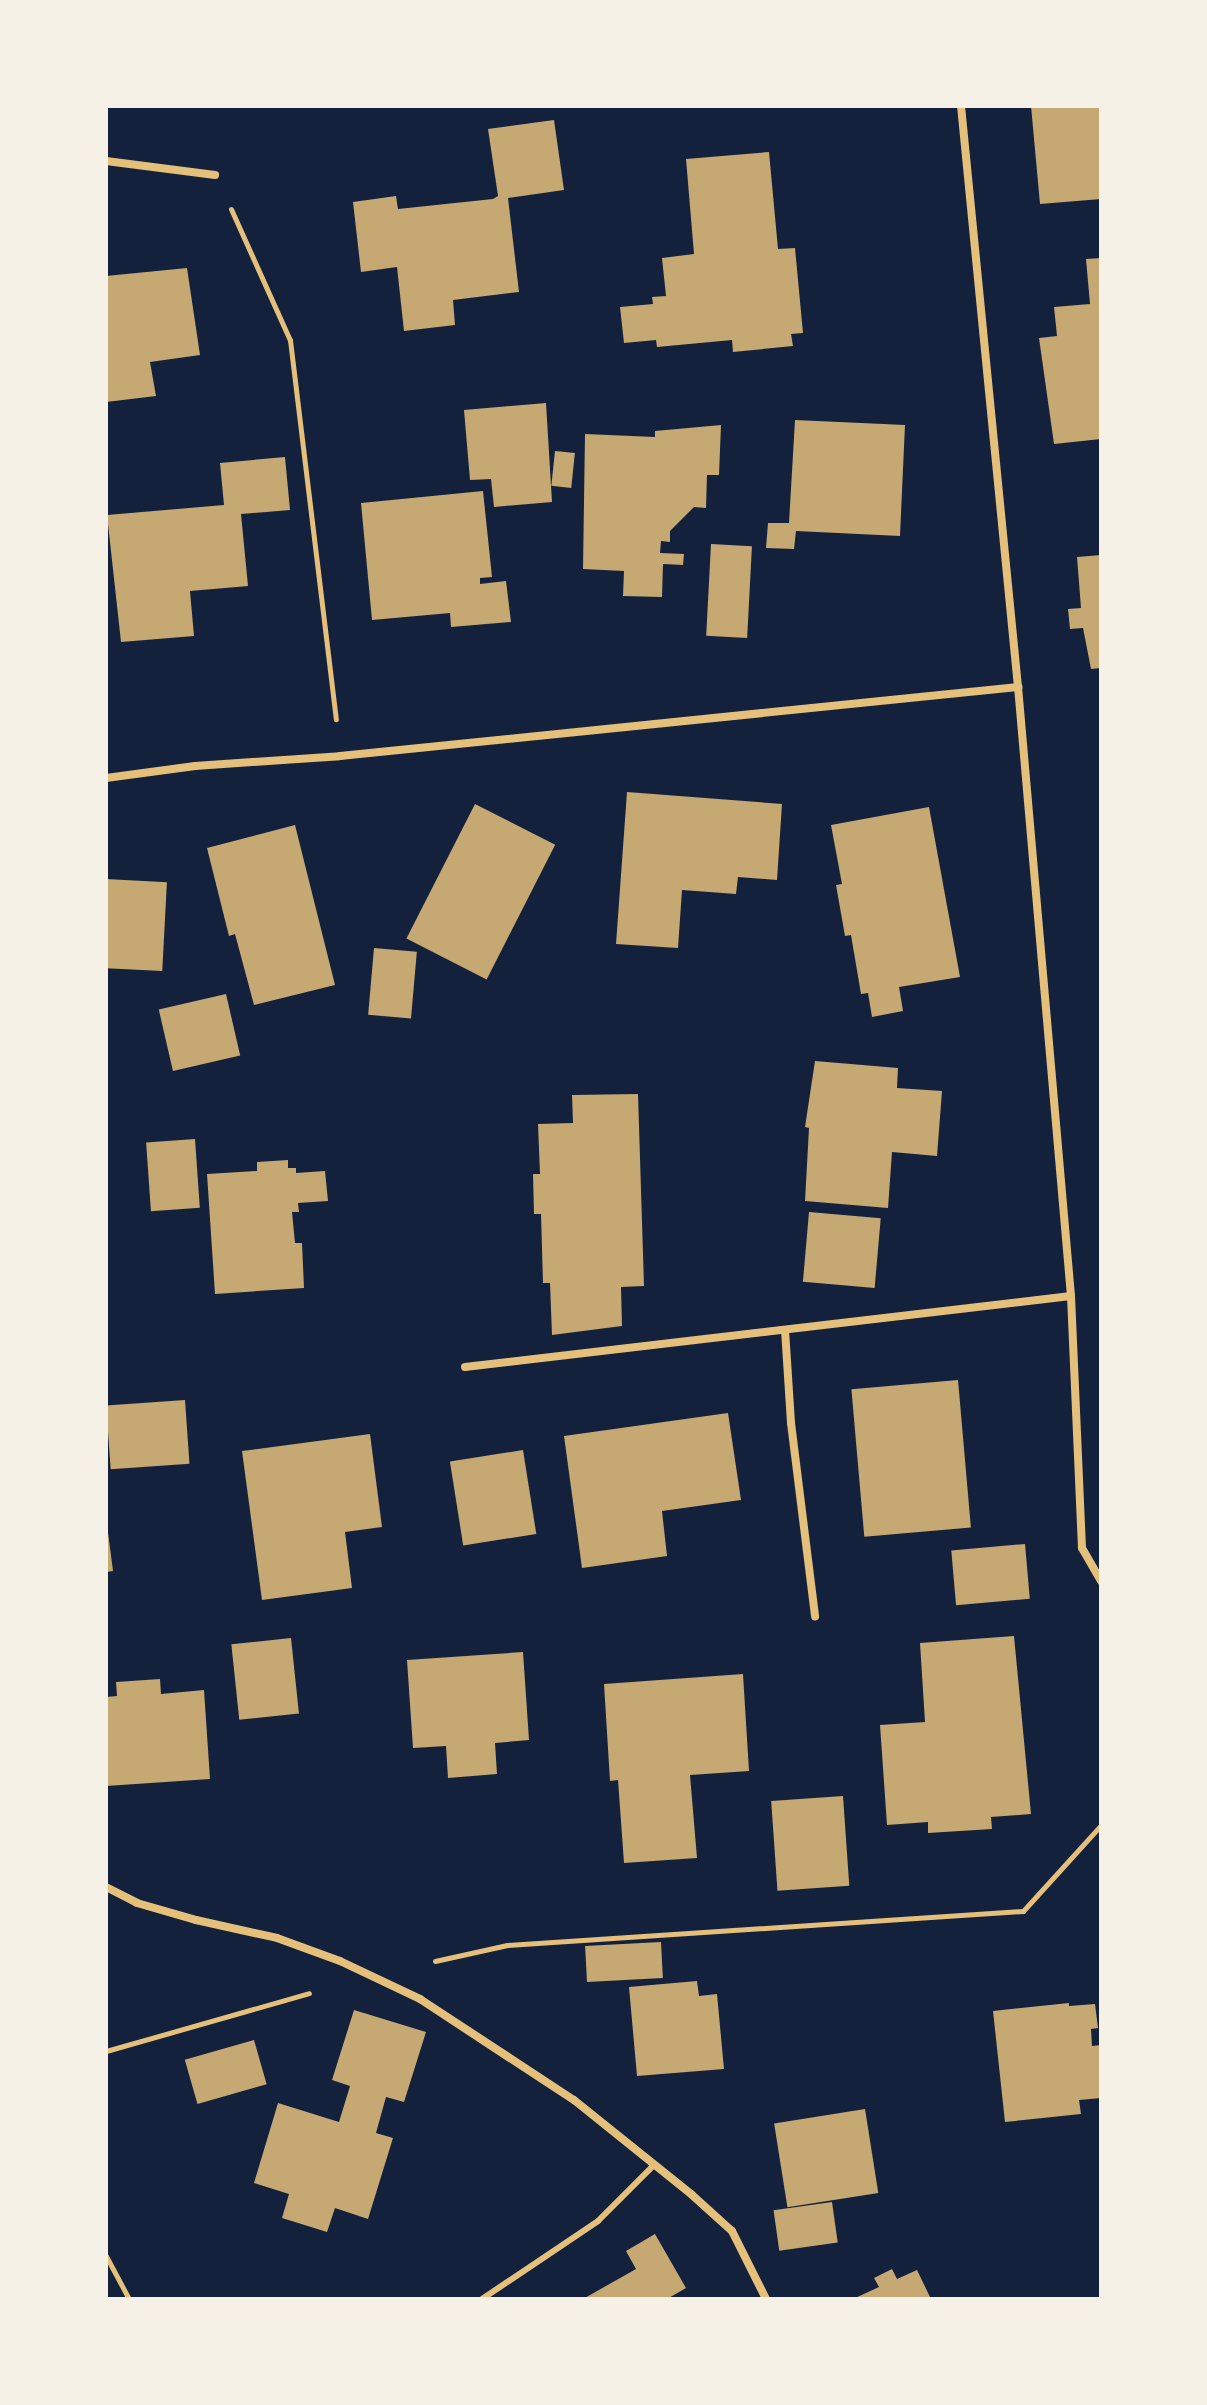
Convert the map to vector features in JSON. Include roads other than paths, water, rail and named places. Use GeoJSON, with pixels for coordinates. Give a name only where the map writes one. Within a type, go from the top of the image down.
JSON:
{"type":"FeatureCollection","features":[{"type":"Feature","properties":{"kind":"street"},"geometry":{"type":"LineString","coordinates":[[961,106],[1018,687],[1071,1296],[1082,1548],[1101,1581]]}},
{"type":"Feature","properties":{"kind":"street"},"geometry":{"type":"LineString","coordinates":[[106,161],[215,175]]}},
{"type":"Feature","properties":{"kind":"street"},"geometry":{"type":"LineString","coordinates":[[106,778],[195,766],[340,756],[1018,687]]}},
{"type":"Feature","properties":{"kind":"street"},"geometry":{"type":"LineString","coordinates":[[465,1367],[1071,1296]]}},
{"type":"Feature","properties":{"kind":"street"},"geometry":{"type":"LineString","coordinates":[[785,1330],[791,1423],[815,1617]]}},
{"type":"Feature","properties":{"kind":"street"},"geometry":{"type":"LineString","coordinates":[[106,1887],[152,1907],[277,1938],[370,1975],[420,1999],[574,2100],[732,2231],[766,2299]]}},
{"type":"Feature","properties":{"kind":"lane"},"geometry":{"type":"LineString","coordinates":[[482,2299],[598,2221],[654,2165]]}}]}
